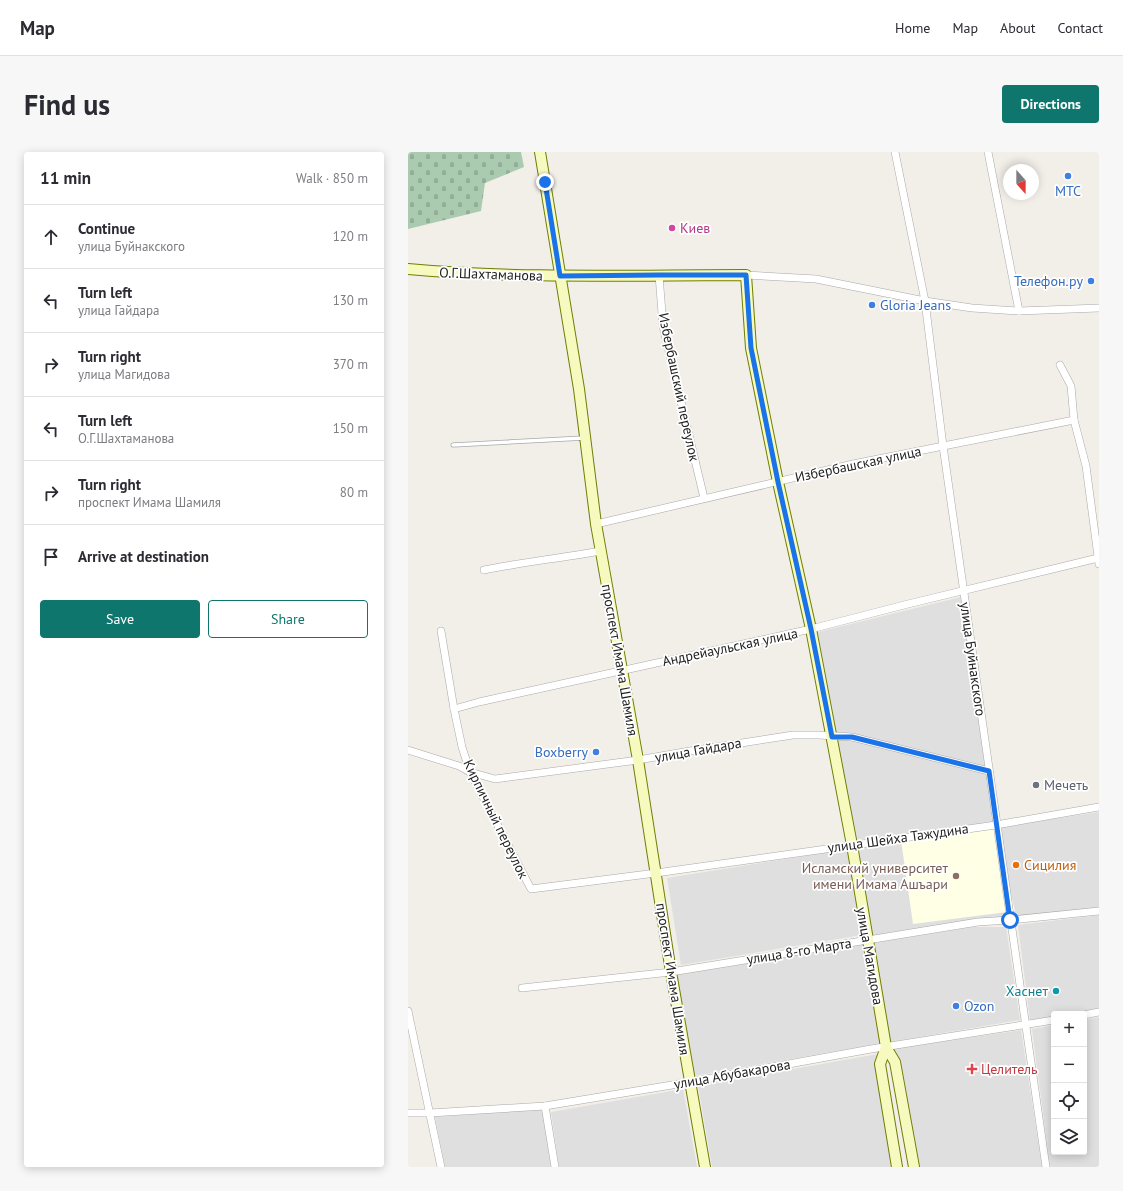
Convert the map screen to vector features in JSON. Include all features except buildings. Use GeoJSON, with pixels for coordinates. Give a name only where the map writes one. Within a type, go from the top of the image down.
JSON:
{"type":"FeatureCollection","features":[{"type":"Feature","properties":{"kind":"main road","name":"проспект Имама Шамиля"},"geometry":{"type":"LineString","coordinates":[[540,152],[579,389],[596,524],[638,760],[705,1167]]}},
{"type":"Feature","properties":{"kind":"main road","name":"О.Г.Шахтаманова"},"geometry":{"type":"LineString","coordinates":[[408,269],[448,273],[560,276],[746,275]]}},
{"type":"Feature","properties":{"kind":"main road","name":"улица Магидова"},"geometry":{"type":"LineString","coordinates":[[746,275],[751,348],[778,482],[811,629],[832,737],[886,1047],[895,1062],[914,1167]]}},
{"type":"Feature","properties":{"kind":"main road","name":"улица Магидова"},"geometry":{"type":"LineString","coordinates":[[886,1047],[880,1064],[897,1167]]}},
{"type":"Feature","properties":{"kind":"street","name":"улица Буйнакского"},"geometry":{"type":"LineString","coordinates":[[896,152],[925,301],[942,446],[1046,1167]]}},
{"type":"Feature","properties":{"kind":"street"},"geometry":{"type":"LineString","coordinates":[[988,152],[1019,311]]}},
{"type":"Feature","properties":{"kind":"street","name":"Избербашский переулок"},"geometry":{"type":"LineString","coordinates":[[659,275],[663,326],[704,498]]}},
{"type":"Feature","properties":{"kind":"street","name":"О.Г.Шахтаманова"},"geometry":{"type":"LineString","coordinates":[[746,275],[816,280],[925,301],[972,308],[1019,311],[1099,308]]}},
{"type":"Feature","properties":{"kind":"street"},"geometry":{"type":"LineString","coordinates":[[1060,365],[1071,386],[1074,420],[1086,466],[1099,561]]}},
{"type":"Feature","properties":{"kind":"street","name":"Избербашская улица"},"geometry":{"type":"LineString","coordinates":[[596,524],[853,464],[1074,420]]}},
{"type":"Feature","properties":{"kind":"street"},"geometry":{"type":"LineString","coordinates":[[484,570],[601,551]]}},
{"type":"Feature","properties":{"kind":"street","name":"Андрейаульская улица"},"geometry":{"type":"LineString","coordinates":[[454,709],[479,702],[811,629],[963,591],[1099,561]]}},
{"type":"Feature","properties":{"kind":"street","name":"Кирпичный переулок"},"geometry":{"type":"LineString","coordinates":[[441,631],[454,709],[462,747],[470,772],[531,889]]}},
{"type":"Feature","properties":{"kind":"street","name":"улица Гайдара"},"geometry":{"type":"LineString","coordinates":[[408,750],[459,766],[470,772],[495,779],[638,760],[793,735],[852,737],[989,771]]}},
{"type":"Feature","properties":{"kind":"street","name":"улица Шейха Тажудина"},"geometry":{"type":"LineString","coordinates":[[531,889],[996,825],[1099,807]]}},
{"type":"Feature","properties":{"kind":"street","name":"улица 8-го Марта"},"geometry":{"type":"LineString","coordinates":[[522,988],[672,972],[978,922],[1099,911]]}},
{"type":"Feature","properties":{"kind":"street"},"geometry":{"type":"LineString","coordinates":[[408,1010],[441,1167]]}},
{"type":"Feature","properties":{"kind":"street"},"geometry":{"type":"LineString","coordinates":[[1087,1014],[1099,1012]]}},
{"type":"Feature","properties":{"kind":"street","name":"улица Абубакарова"},"geometry":{"type":"LineString","coordinates":[[408,1113],[545,1106],[886,1047],[1051,1021]]}},
{"type":"Feature","properties":{"kind":"street"},"geometry":{"type":"LineString","coordinates":[[545,1106],[555,1167]]}},
{"type":"Feature","properties":{"kind":"lane"},"geometry":{"type":"LineString","coordinates":[[453,446],[585,438]]}},
{"type":"Feature","properties":{"kind":"shaded area"},"geometry":{"type":"Polygon","coordinates":[[[961,597],[988,773],[994,823],[853,840],[814,633],[961,597]]]}},
{"type":"Feature","properties":{"kind":"shaded area"},"geometry":{"type":"Polygon","coordinates":[[[1099,812],[1099,908],[1013,916],[1000,827],[1099,812]]]}},
{"type":"Feature","properties":{"kind":"shaded area","name":"Исламский университет имени Имама Ашъари"},"geometry":{"type":"Polygon","coordinates":[[[995,826],[1007,916],[870,937],[855,846],[995,826]]]}},
{"type":"Feature","properties":{"kind":"shaded area","name":"Исламский университет имени Имама Ашъари"},"geometry":{"type":"Polygon","coordinates":[[[994,827],[1015,911],[913,924],[901,840],[994,827]]]}},
{"type":"Feature","properties":{"kind":"shaded area"},"geometry":{"type":"Polygon","coordinates":[[[848,849],[862,935],[681,965],[667,878],[848,849]]]}},
{"type":"Feature","properties":{"kind":"shaded area"},"geometry":{"type":"Polygon","coordinates":[[[1099,915],[1099,1009],[1087,1011],[1051,1011],[1051,1017],[1030,1020],[1018,925],[1099,915]]]}},
{"type":"Feature","properties":{"kind":"shaded area"},"geometry":{"type":"Polygon","coordinates":[[[973,927],[1006,927],[1020,1020],[890,1042],[873,943],[973,927]]]}},
{"type":"Feature","properties":{"kind":"shaded area"},"geometry":{"type":"Polygon","coordinates":[[[864,944],[882,1043],[694,1076],[677,974],[864,944]]]}},
{"type":"Feature","properties":{"kind":"shaded area"},"geometry":{"type":"Polygon","coordinates":[[[1099,1017],[1099,1167],[1050,1167],[1032,1029],[1051,1026],[1051,1155],[1087,1155],[1087,1019],[1099,1017]]]}},
{"type":"Feature","properties":{"kind":"shaded area"},"geometry":{"type":"Polygon","coordinates":[[[1021,1030],[1042,1167],[918,1167],[900,1061],[892,1049],[1021,1030]]]}},
{"type":"Feature","properties":{"kind":"shaded area"},"geometry":{"type":"Polygon","coordinates":[[[878,1054],[876,1066],[893,1167],[712,1167],[698,1086],[878,1054]]]}},
{"type":"Feature","properties":{"kind":"shaded area"},"geometry":{"type":"Polygon","coordinates":[[[683,1089],[697,1167],[559,1167],[551,1112],[683,1089]]]}},
{"type":"Feature","properties":{"kind":"shaded area"},"geometry":{"type":"Polygon","coordinates":[[[542,1109],[551,1167],[445,1167],[435,1117],[542,1109]]]}},
{"type":"Feature","properties":{"kind":"green space"},"geometry":{"type":"Polygon","coordinates":[[[408,152],[521,152],[524,167],[485,183],[481,211],[408,229],[408,152]]]}},
{"type":"Feature","properties":{"kind":"place","name":"МТС"},"geometry":{"type":"Point","coordinates":[1068,176]}},
{"type":"Feature","properties":{"kind":"place","name":"Киев"},"geometry":{"type":"Point","coordinates":[672,228]}},
{"type":"Feature","properties":{"kind":"place","name":"Телефон.ру"},"geometry":{"type":"Point","coordinates":[1091,281]}},
{"type":"Feature","properties":{"kind":"place","name":"Gloria Jeans"},"geometry":{"type":"Point","coordinates":[872,305]}},
{"type":"Feature","properties":{"kind":"place","name":"Boxberry"},"geometry":{"type":"Point","coordinates":[596,752]}},
{"type":"Feature","properties":{"kind":"place","name":"Мечеть"},"geometry":{"type":"Point","coordinates":[1036,785]}},
{"type":"Feature","properties":{"kind":"place","name":"Сицилия"},"geometry":{"type":"Point","coordinates":[1016,865]}},
{"type":"Feature","properties":{"kind":"place","name":"Исламский университет имени Имама Ашъари"},"geometry":{"type":"Point","coordinates":[956,876]}},
{"type":"Feature","properties":{"kind":"place","name":"Хаснет"},"geometry":{"type":"Point","coordinates":[1056,991]}},
{"type":"Feature","properties":{"kind":"place","name":"Ozon"},"geometry":{"type":"Point","coordinates":[956,1006]}},
{"type":"Feature","properties":{"kind":"place","name":"Целитель"},"geometry":{"type":"Point","coordinates":[972,1069]}},
{"type":"Feature","properties":{"kind":"route"},"geometry":{"type":"LineString","coordinates":[[545,182],[560,276],[746,275],[751,348],[778,482],[811,629],[832,737],[852,737],[989,771],[1010,920]]}}]}
